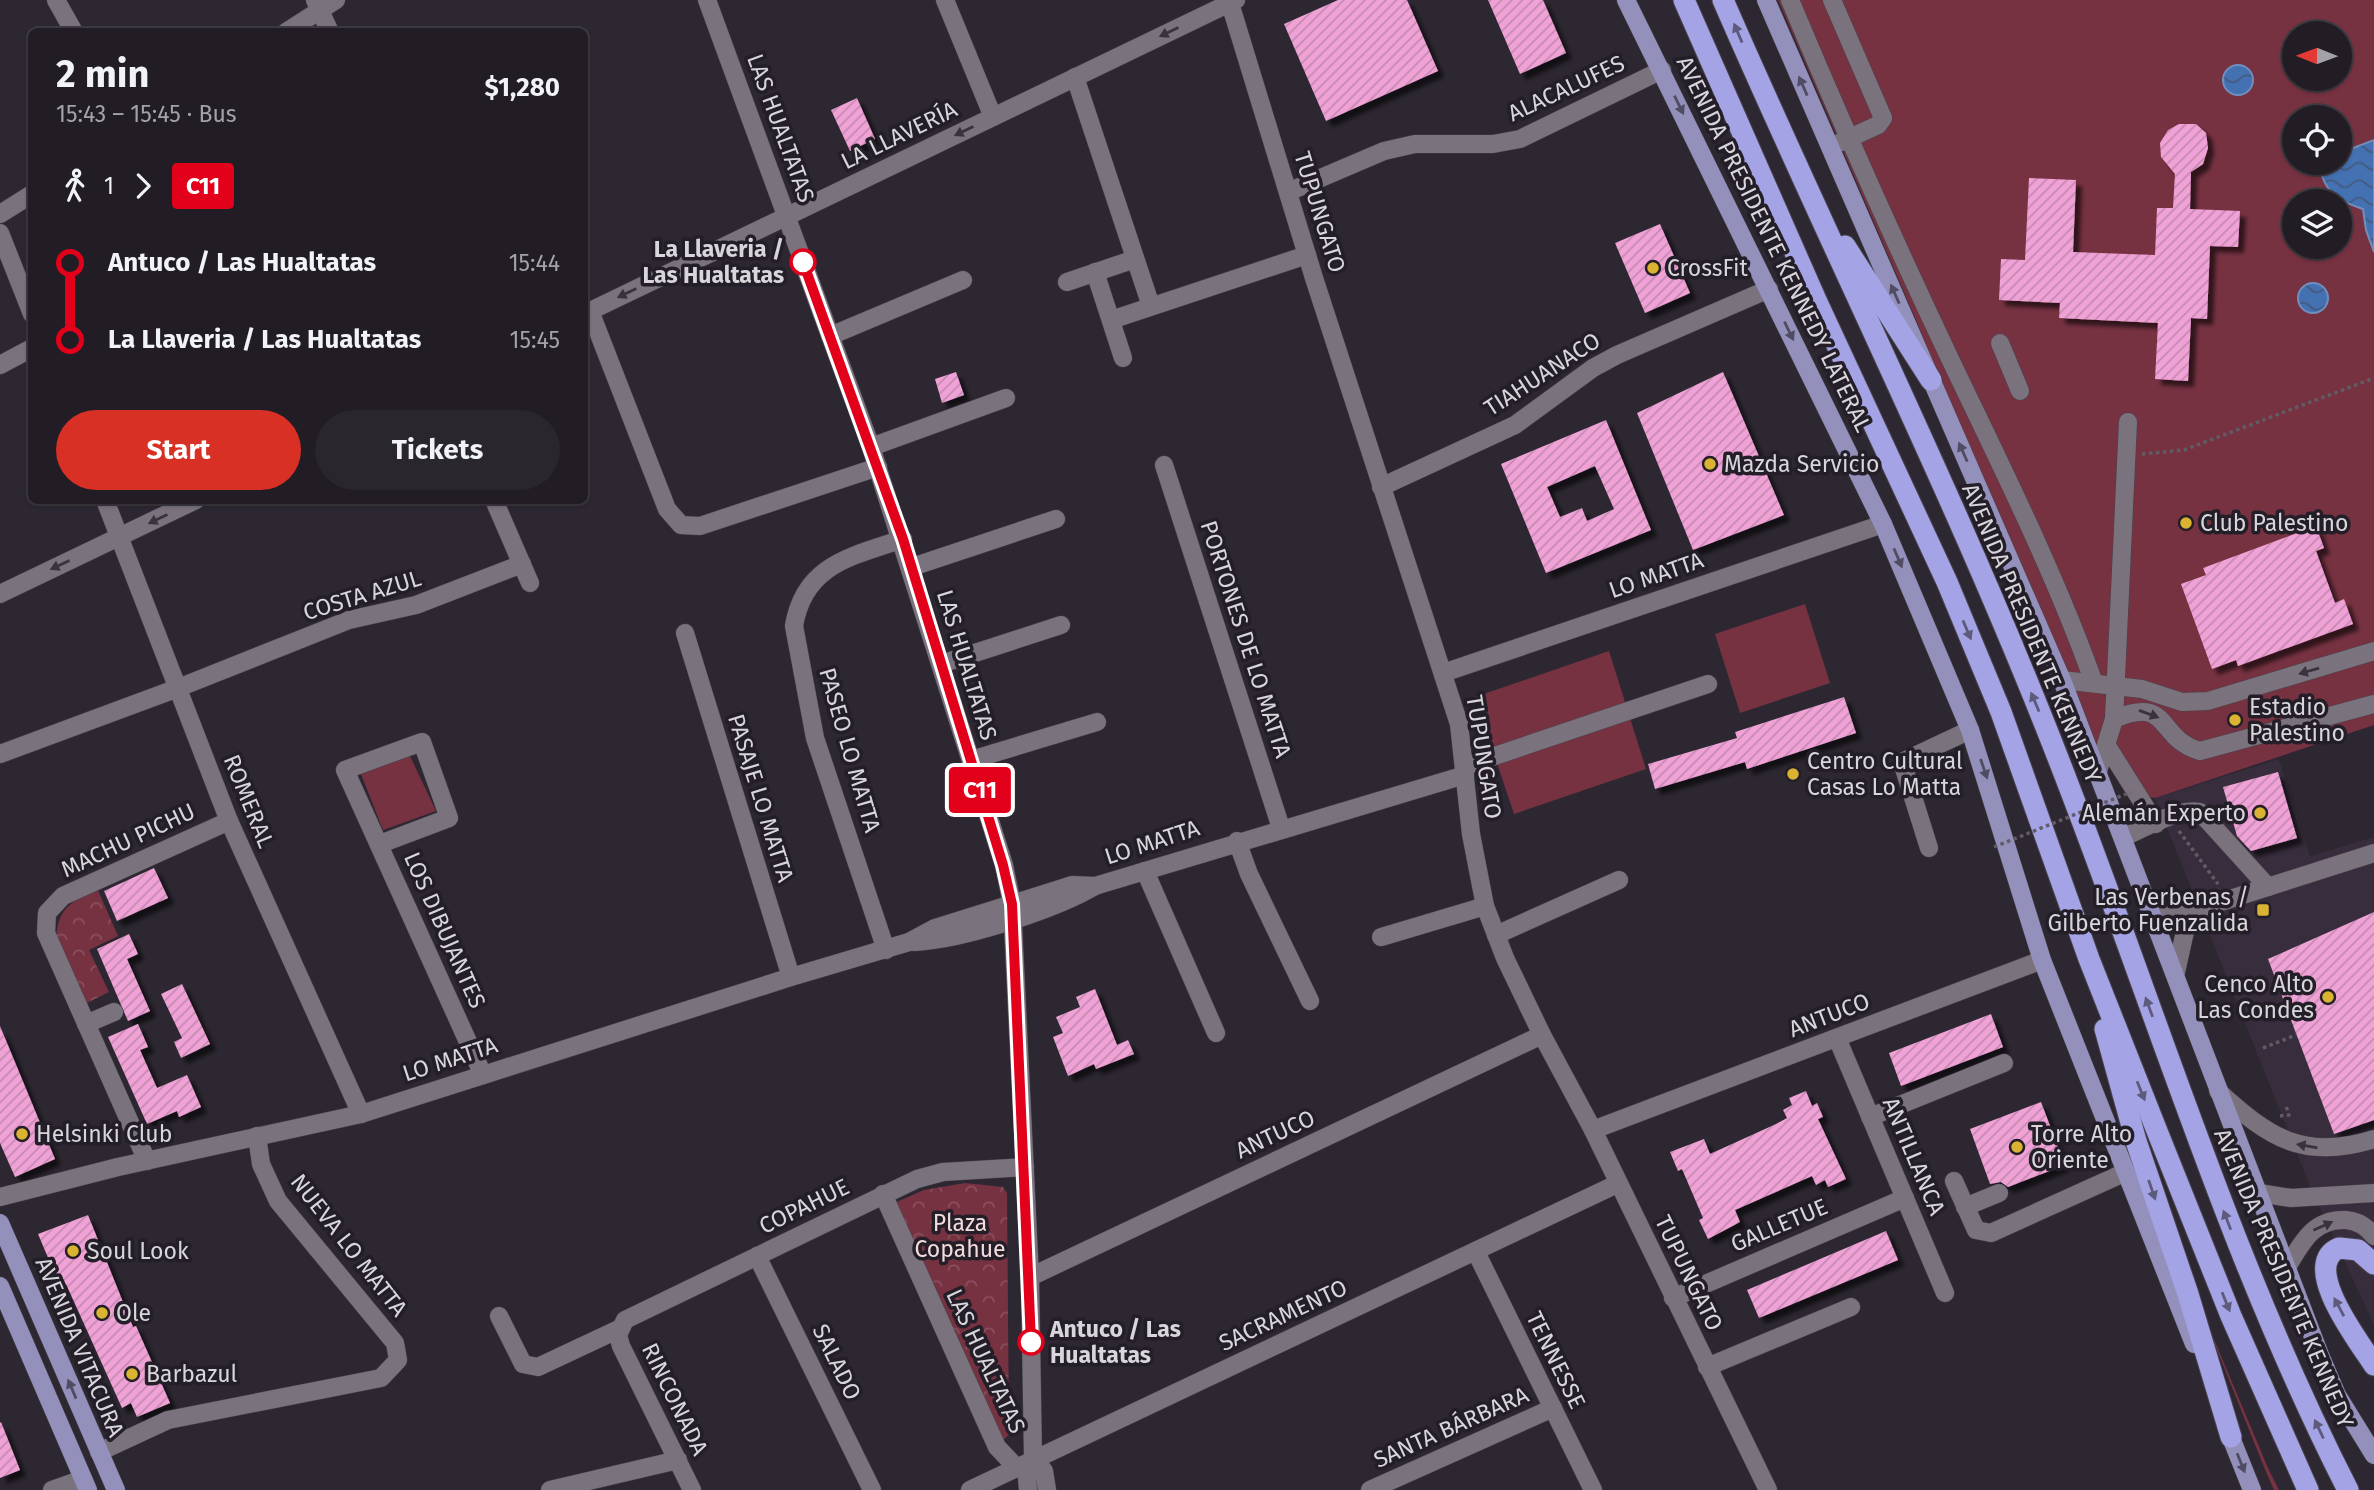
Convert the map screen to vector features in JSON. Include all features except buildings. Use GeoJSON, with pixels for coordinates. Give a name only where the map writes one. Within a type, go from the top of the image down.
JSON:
{"type":"FeatureCollection","features":[{"type":"Feature","properties":{"kind":"highway"},"geometry":{"type":"LineString","coordinates":[[1684,0],[1816,300],[1947,582],[2001,712],[2089,959],[2231,1317],[2308,1490]]}},
{"type":"Feature","properties":{"kind":"highway","name":"AVENIDA PRESIDENTE KENNEDY"},"geometry":{"type":"LineString","coordinates":[[1723,0],[1959,525],[2057,755],[2235,1241],[2348,1490]]}},
{"type":"Feature","properties":{"kind":"highway"},"geometry":{"type":"LineString","coordinates":[[1802,180],[1931,380]]}},
{"type":"Feature","properties":{"kind":"highway"},"geometry":{"type":"LineString","coordinates":[[2089,959],[2128,1116],[2188,1294],[2231,1437]]}},
{"type":"Feature","properties":{"kind":"highway"},"geometry":{"type":"LineString","coordinates":[[2374,1264],[2358,1250],[2339,1248],[2327,1257],[2324,1269],[2338,1306],[2374,1365]]}},
{"type":"Feature","properties":{"kind":"main road","name":"AVENIDA PRESIDENTE KENNEDY LATERAL"},"geometry":{"type":"LineString","coordinates":[[1626,0],[1883,524],[1970,730],[2042,960],[2252,1490]]}},
{"type":"Feature","properties":{"kind":"main road"},"geometry":{"type":"LineString","coordinates":[[1766,0],[2062,680],[2176,972],[2217,1090],[2337,1395],[2374,1455]]}},
{"type":"Feature","properties":{"kind":"main road","name":"AVENIDA VITACURA"},"geometry":{"type":"LineString","coordinates":[[0,1223],[116,1490]]}},
{"type":"Feature","properties":{"kind":"main road"},"geometry":{"type":"LineString","coordinates":[[0,1286],[86,1484]]}},
{"type":"Feature","properties":{"kind":"street"},"geometry":{"type":"LineString","coordinates":[[56,0],[72,28]]}},
{"type":"Feature","properties":{"kind":"street","name":"LAS HUALTATAS"},"geometry":{"type":"LineString","coordinates":[[707,0],[788,215],[903,539],[1003,865],[1013,911],[1030,1277],[1033,1458],[1027,1478],[1028,1490]]}},
{"type":"Feature","properties":{"kind":"street"},"geometry":{"type":"LineString","coordinates":[[945,0],[993,117]]}},
{"type":"Feature","properties":{"kind":"street"},"geometry":{"type":"LineString","coordinates":[[1790,0],[1850,140],[2020,507],[2079,640],[2094,683]]}},
{"type":"Feature","properties":{"kind":"street"},"geometry":{"type":"LineString","coordinates":[[1829,145],[1850,140],[1878,125],[1883,118],[1832,0]]}},
{"type":"Feature","properties":{"kind":"street","name":"LA LLAVERÍA"},"geometry":{"type":"LineString","coordinates":[[588,312],[1232,1]]}},
{"type":"Feature","properties":{"kind":"street","name":"TUPUNGATO"},"geometry":{"type":"LineString","coordinates":[[1232,1],[1307,256],[1459,724],[1485,906],[1542,1035],[1593,1130],[1768,1490]]}},
{"type":"Feature","properties":{"kind":"street"},"geometry":{"type":"LineString","coordinates":[[291,28],[324,3],[329,28]]}},
{"type":"Feature","properties":{"kind":"street","name":"ALACALUFES"},"geometry":{"type":"LineString","coordinates":[[1288,192],[1395,148],[1415,144],[1493,145],[1520,139],[1662,70]]}},
{"type":"Feature","properties":{"kind":"street"},"geometry":{"type":"LineString","coordinates":[[1074,77],[1151,306]]}},
{"type":"Feature","properties":{"kind":"street"},"geometry":{"type":"LineString","coordinates":[[0,214],[28,196]]}},
{"type":"Feature","properties":{"kind":"street"},"geometry":{"type":"LineString","coordinates":[[0,233],[28,304]]}},
{"type":"Feature","properties":{"kind":"street"},"geometry":{"type":"LineString","coordinates":[[1111,320],[1307,256]]}},
{"type":"Feature","properties":{"kind":"street"},"geometry":{"type":"LineString","coordinates":[[1067,282],[1135,259]]}},
{"type":"Feature","properties":{"kind":"street"},"geometry":{"type":"LineString","coordinates":[[1095,272],[1123,358]]}},
{"type":"Feature","properties":{"kind":"street"},"geometry":{"type":"LineString","coordinates":[[830,335],[963,280]]}},
{"type":"Feature","properties":{"kind":"street","name":"TIAHUANACO"},"geometry":{"type":"LineString","coordinates":[[1381,487],[1516,425],[1593,368],[1617,355],[1769,289]]}},
{"type":"Feature","properties":{"kind":"street"},"geometry":{"type":"LineString","coordinates":[[588,314],[667,509],[681,525],[701,526],[878,467]]}},
{"type":"Feature","properties":{"kind":"street"},"geometry":{"type":"LineString","coordinates":[[2000,343],[2020,391]]}},
{"type":"Feature","properties":{"kind":"street"},"geometry":{"type":"LineString","coordinates":[[0,365],[28,350]]}},
{"type":"Feature","properties":{"kind":"street"},"geometry":{"type":"LineString","coordinates":[[872,447],[1006,398]]}},
{"type":"Feature","properties":{"kind":"street"},"geometry":{"type":"LineString","coordinates":[[2098,771],[2113,719],[2128,422]]}},
{"type":"Feature","properties":{"kind":"street","name":"PORTONES DE LO MATTA"},"geometry":{"type":"LineString","coordinates":[[1164,465],[1281,828]]}},
{"type":"Feature","properties":{"kind":"street","name":"ROMERAL"},"geometry":{"type":"LineString","coordinates":[[107,504],[229,821],[361,1114]]}},
{"type":"Feature","properties":{"kind":"street"},"geometry":{"type":"LineString","coordinates":[[0,593],[188,504]]}},
{"type":"Feature","properties":{"kind":"street"},"geometry":{"type":"LineString","coordinates":[[496,504],[530,583]]}},
{"type":"Feature","properties":{"kind":"street"},"geometry":{"type":"LineString","coordinates":[[912,567],[1056,519]]}},
{"type":"Feature","properties":{"kind":"street","name":"LO MATTA"},"geometry":{"type":"LineString","coordinates":[[1443,673],[1883,524]]}},
{"type":"Feature","properties":{"kind":"street","name":"PASEO LO MATTA"},"geometry":{"type":"LineString","coordinates":[[886,950],[816,738],[794,626],[796,613],[814,581],[834,562],[903,539]]}},
{"type":"Feature","properties":{"kind":"street","name":"COSTA AZUL"},"geometry":{"type":"LineString","coordinates":[[0,754],[178,688],[349,620],[416,605],[522,564]]}},
{"type":"Feature","properties":{"kind":"street"},"geometry":{"type":"LineString","coordinates":[[941,664],[1061,625]]}},
{"type":"Feature","properties":{"kind":"street","name":"PASAJE LO MATTA"},"geometry":{"type":"LineString","coordinates":[[685,634],[791,977]]}},
{"type":"Feature","properties":{"kind":"street"},"geometry":{"type":"LineString","coordinates":[[2062,680],[2115,685],[2182,702],[2208,701],[2374,651]]}},
{"type":"Feature","properties":{"kind":"street","name":"LO MATTA"},"geometry":{"type":"LineString","coordinates":[[0,1197],[147,1161],[361,1114],[791,977],[886,950],[909,942],[935,928],[1013,911],[1072,885],[1095,886],[1465,771],[1708,684]]}},
{"type":"Feature","properties":{"kind":"street"},"geometry":{"type":"LineString","coordinates":[[2113,719],[2137,709],[2158,715],[2182,746],[2200,751],[2374,704]]}},
{"type":"Feature","properties":{"kind":"street"},"geometry":{"type":"LineString","coordinates":[[971,760],[1097,722]]}},
{"type":"Feature","properties":{"kind":"street"},"geometry":{"type":"LineString","coordinates":[[1929,848],[1902,762],[1970,730]]}},
{"type":"Feature","properties":{"kind":"street","name":"LOS DIBUJANTES"},"geometry":{"type":"LineString","coordinates":[[380,844],[449,818],[422,741],[345,770],[482,1075]]}},
{"type":"Feature","properties":{"kind":"street"},"geometry":{"type":"LineString","coordinates":[[2107,746],[2163,821]]}},
{"type":"Feature","properties":{"kind":"street"},"geometry":{"type":"LineString","coordinates":[[2123,837],[2192,811],[2205,815],[2268,887]]}},
{"type":"Feature","properties":{"kind":"street","name":"MACHU PICHU"},"geometry":{"type":"LineString","coordinates":[[147,1161],[46,933],[47,913],[64,896],[229,821]]}},
{"type":"Feature","properties":{"kind":"street"},"geometry":{"type":"LineString","coordinates":[[1237,841],[1249,874],[1310,1001]]}},
{"type":"Feature","properties":{"kind":"street"},"geometry":{"type":"LineString","coordinates":[[2148,900],[2173,910],[2199,909],[2374,853]]}},
{"type":"Feature","properties":{"kind":"street"},"geometry":{"type":"LineString","coordinates":[[1145,871],[1216,1033]]}},
{"type":"Feature","properties":{"kind":"street"},"geometry":{"type":"LineString","coordinates":[[1496,935],[1619,880]]}},
{"type":"Feature","properties":{"kind":"street"},"geometry":{"type":"LineString","coordinates":[[1381,937],[1485,906]]}},
{"type":"Feature","properties":{"kind":"street"},"geometry":{"type":"LineString","coordinates":[[2176,972],[2186,927],[2199,909]]}},
{"type":"Feature","properties":{"kind":"street","name":"ANTUCO"},"geometry":{"type":"LineString","coordinates":[[1593,1130],[2042,960]]}},
{"type":"Feature","properties":{"kind":"street"},"geometry":{"type":"LineString","coordinates":[[86,1024],[114,1012]]}},
{"type":"Feature","properties":{"kind":"street","name":"ANTUCO"},"geometry":{"type":"LineString","coordinates":[[1030,1277],[1542,1035]]}},
{"type":"Feature","properties":{"kind":"street","name":"ANTILLANCA"},"geometry":{"type":"LineString","coordinates":[[1837,1038],[1945,1293]]}},
{"type":"Feature","properties":{"kind":"street"},"geometry":{"type":"LineString","coordinates":[[1871,1117],[2004,1063]]}},
{"type":"Feature","properties":{"kind":"street"},"geometry":{"type":"LineString","coordinates":[[2217,1090],[2258,1126],[2296,1144],[2333,1149],[2374,1139]]}},
{"type":"Feature","properties":{"kind":"street","name":"NUEVA LO MATTA"},"geometry":{"type":"LineString","coordinates":[[99,1452],[168,1420],[381,1378],[398,1360],[395,1343],[278,1201],[261,1164],[257,1136]]}},
{"type":"Feature","properties":{"kind":"street","name":"COPAHUE"},"geometry":{"type":"LineString","coordinates":[[499,1316],[523,1364],[538,1367],[619,1329],[629,1318],[917,1179],[943,1172],[1025,1167]]}},
{"type":"Feature","properties":{"kind":"street"},"geometry":{"type":"LineString","coordinates":[[1954,1181],[1976,1230],[1991,1233],[2126,1172]]}},
{"type":"Feature","properties":{"kind":"street"},"geometry":{"type":"LineString","coordinates":[[2309,1196],[2343,1182],[2374,1181]]}},
{"type":"Feature","properties":{"kind":"street","name":"SACRAMENTO"},"geometry":{"type":"LineString","coordinates":[[970,1490],[1617,1184]]}},
{"type":"Feature","properties":{"kind":"street"},"geometry":{"type":"LineString","coordinates":[[1965,1207],[1999,1193]]}},
{"type":"Feature","properties":{"kind":"street"},"geometry":{"type":"LineString","coordinates":[[2259,1193],[2282,1198],[2374,1193]]}},
{"type":"Feature","properties":{"kind":"street","name":"LAS HUALTATAS"},"geometry":{"type":"LineString","coordinates":[[883,1195],[998,1447],[1017,1468]]}},
{"type":"Feature","properties":{"kind":"street","name":"GALLETUE"},"geometry":{"type":"LineString","coordinates":[[1673,1298],[1905,1198]]}},
{"type":"Feature","properties":{"kind":"street"},"geometry":{"type":"LineString","coordinates":[[2286,1269],[2306,1236],[2324,1223],[2351,1221],[2368,1229],[2374,1236]]}},
{"type":"Feature","properties":{"kind":"street","name":"TENNESSE"},"geometry":{"type":"LineString","coordinates":[[1476,1252],[1593,1490]]}},
{"type":"Feature","properties":{"kind":"street","name":"SALADO"},"geometry":{"type":"LineString","coordinates":[[757,1256],[872,1490]]}},
{"type":"Feature","properties":{"kind":"street"},"geometry":{"type":"LineString","coordinates":[[1707,1367],[1851,1307]]}},
{"type":"Feature","properties":{"kind":"street","name":"RINCONADA"},"geometry":{"type":"LineString","coordinates":[[619,1329],[621,1346],[692,1490]]}},
{"type":"Feature","properties":{"kind":"street","name":"SANTA BÁRBARA"},"geometry":{"type":"LineString","coordinates":[[1370,1490],[1553,1408]]}},
{"type":"Feature","properties":{"kind":"street","name":"LAS HUALTATAS"},"geometry":{"type":"LineString","coordinates":[[1033,1458],[1044,1471],[1047,1490]]}},
{"type":"Feature","properties":{"kind":"street"},"geometry":{"type":"LineString","coordinates":[[550,1490],[678,1460]]}},
{"type":"Feature","properties":{"kind":"street"},"geometry":{"type":"LineString","coordinates":[[51,1490],[86,1484]]}},
{"type":"Feature","properties":{"kind":"path"},"geometry":{"type":"LineString","coordinates":[[2126,456],[2184,450],[2374,378]]}},
{"type":"Feature","properties":{"kind":"path"},"geometry":{"type":"LineString","coordinates":[[1994,847],[2131,792]]}},
{"type":"Feature","properties":{"kind":"path"},"geometry":{"type":"LineString","coordinates":[[2163,821],[2227,900]]}},
{"type":"Feature","properties":{"kind":"path"},"geometry":{"type":"LineString","coordinates":[[2263,1048],[2296,1035]]}},
{"type":"Feature","properties":{"kind":"path"},"geometry":{"type":"LineString","coordinates":[[2275,1116],[2289,1115],[2286,1105]]}},
{"type":"Feature","properties":{"kind":"shaded area"},"geometry":{"type":"Polygon","coordinates":[[[2279,759],[2310,856],[2374,837],[2374,1325],[2312,1191],[2155,798],[2279,759]]]}},
{"type":"Feature","properties":{"kind":"green space","name":"Club Palestino"},"geometry":{"type":"Polygon","coordinates":[[[1778,0],[2374,0],[2374,725],[2155,798],[2148,797],[2127,761],[2101,771],[1916,320],[1778,0]]]}},
{"type":"Feature","properties":{"kind":"green space"},"geometry":{"type":"Polygon","coordinates":[[[1805,604],[1830,683],[1740,713],[1715,634],[1805,604]]]}},
{"type":"Feature","properties":{"kind":"green space"},"geometry":{"type":"Polygon","coordinates":[[[1609,651],[1646,769],[1514,814],[1475,697],[1609,651]]]}},
{"type":"Feature","properties":{"kind":"green space"},"geometry":{"type":"Polygon","coordinates":[[[410,756],[436,811],[383,830],[361,774],[410,756]]]}},
{"type":"Feature","properties":{"kind":"green space"},"geometry":{"type":"Polygon","coordinates":[[[97,888],[118,936],[89,950],[109,992],[85,1004],[56,942],[57,931],[62,914],[67,908],[97,888]]]}},
{"type":"Feature","properties":{"kind":"green space","name":"Plaza Copahue"},"geometry":{"type":"Polygon","coordinates":[[[965,1183],[1003,1187],[1007,1193],[1009,1435],[1001,1441],[892,1204],[924,1190],[965,1183]]]}},
{"type":"Feature","properties":{"kind":"green space"},"geometry":{"type":"Polygon","coordinates":[[[2187,1275],[2279,1490],[2274,1490],[2266,1472],[2187,1275]]]}},
{"type":"Feature","properties":{"kind":"water"},"geometry":{"type":"Polygon","coordinates":[[[2238,65],[2249,69],[2253,80],[2249,91],[2238,95],[2227,91],[2223,80],[2227,69],[2238,65]]]}},
{"type":"Feature","properties":{"kind":"water"},"geometry":{"type":"Polygon","coordinates":[[[2374,140],[2374,252],[2366,230],[2363,209],[2352,205],[2352,189],[2329,189],[2322,176],[2352,175],[2352,148],[2374,140]]]}},
{"type":"Feature","properties":{"kind":"water"},"geometry":{"type":"Polygon","coordinates":[[[2313,283],[2324,287],[2328,298],[2324,309],[2313,313],[2302,309],[2298,298],[2302,287],[2313,283]]]}},
{"type":"Feature","properties":{"kind":"bus line","name":"C11"},"geometry":{"type":"LineString","coordinates":[[803,262],[903,539],[1003,865],[1015,918],[1031,1342]]}},
{"type":"Feature","properties":{"kind":"place","name":"La Llaveria / Las Hualtatas"},"geometry":{"type":"Point","coordinates":[803,262]}},
{"type":"Feature","properties":{"kind":"place","name":"CrossFit"},"geometry":{"type":"Point","coordinates":[1653,268]}},
{"type":"Feature","properties":{"kind":"place","name":"Mazda Servicio"},"geometry":{"type":"Point","coordinates":[1710,464]}},
{"type":"Feature","properties":{"kind":"place","name":"Club Palestino"},"geometry":{"type":"Point","coordinates":[2186,523]}},
{"type":"Feature","properties":{"kind":"place","name":"Estadio Palestino"},"geometry":{"type":"Point","coordinates":[2235,720]}},
{"type":"Feature","properties":{"kind":"place","name":"Centro Cultural Casas Lo Matta"},"geometry":{"type":"Point","coordinates":[1793,774]}},
{"type":"Feature","properties":{"kind":"place","name":"Alemán Experto"},"geometry":{"type":"Point","coordinates":[2260,813]}},
{"type":"Feature","properties":{"kind":"place","name":"Las Verbenas / Gilberto Fuenzalida"},"geometry":{"type":"Point","coordinates":[2263,910]}},
{"type":"Feature","properties":{"kind":"place","name":"Cenco Alto Las Condes"},"geometry":{"type":"Point","coordinates":[2328,997]}},
{"type":"Feature","properties":{"kind":"place","name":"Helsinki Club"},"geometry":{"type":"Point","coordinates":[22,1134]}},
{"type":"Feature","properties":{"kind":"place","name":"Torre Alto Oriente"},"geometry":{"type":"Point","coordinates":[2017,1147]}},
{"type":"Feature","properties":{"kind":"place","name":"Soul Look"},"geometry":{"type":"Point","coordinates":[73,1251]}},
{"type":"Feature","properties":{"kind":"place","name":"Ole"},"geometry":{"type":"Point","coordinates":[102,1313]}},
{"type":"Feature","properties":{"kind":"place","name":"Antuco / Las Hualtatas"},"geometry":{"type":"Point","coordinates":[1031,1342]}},
{"type":"Feature","properties":{"kind":"place","name":"Barbazul"},"geometry":{"type":"Point","coordinates":[132,1374]}}]}
